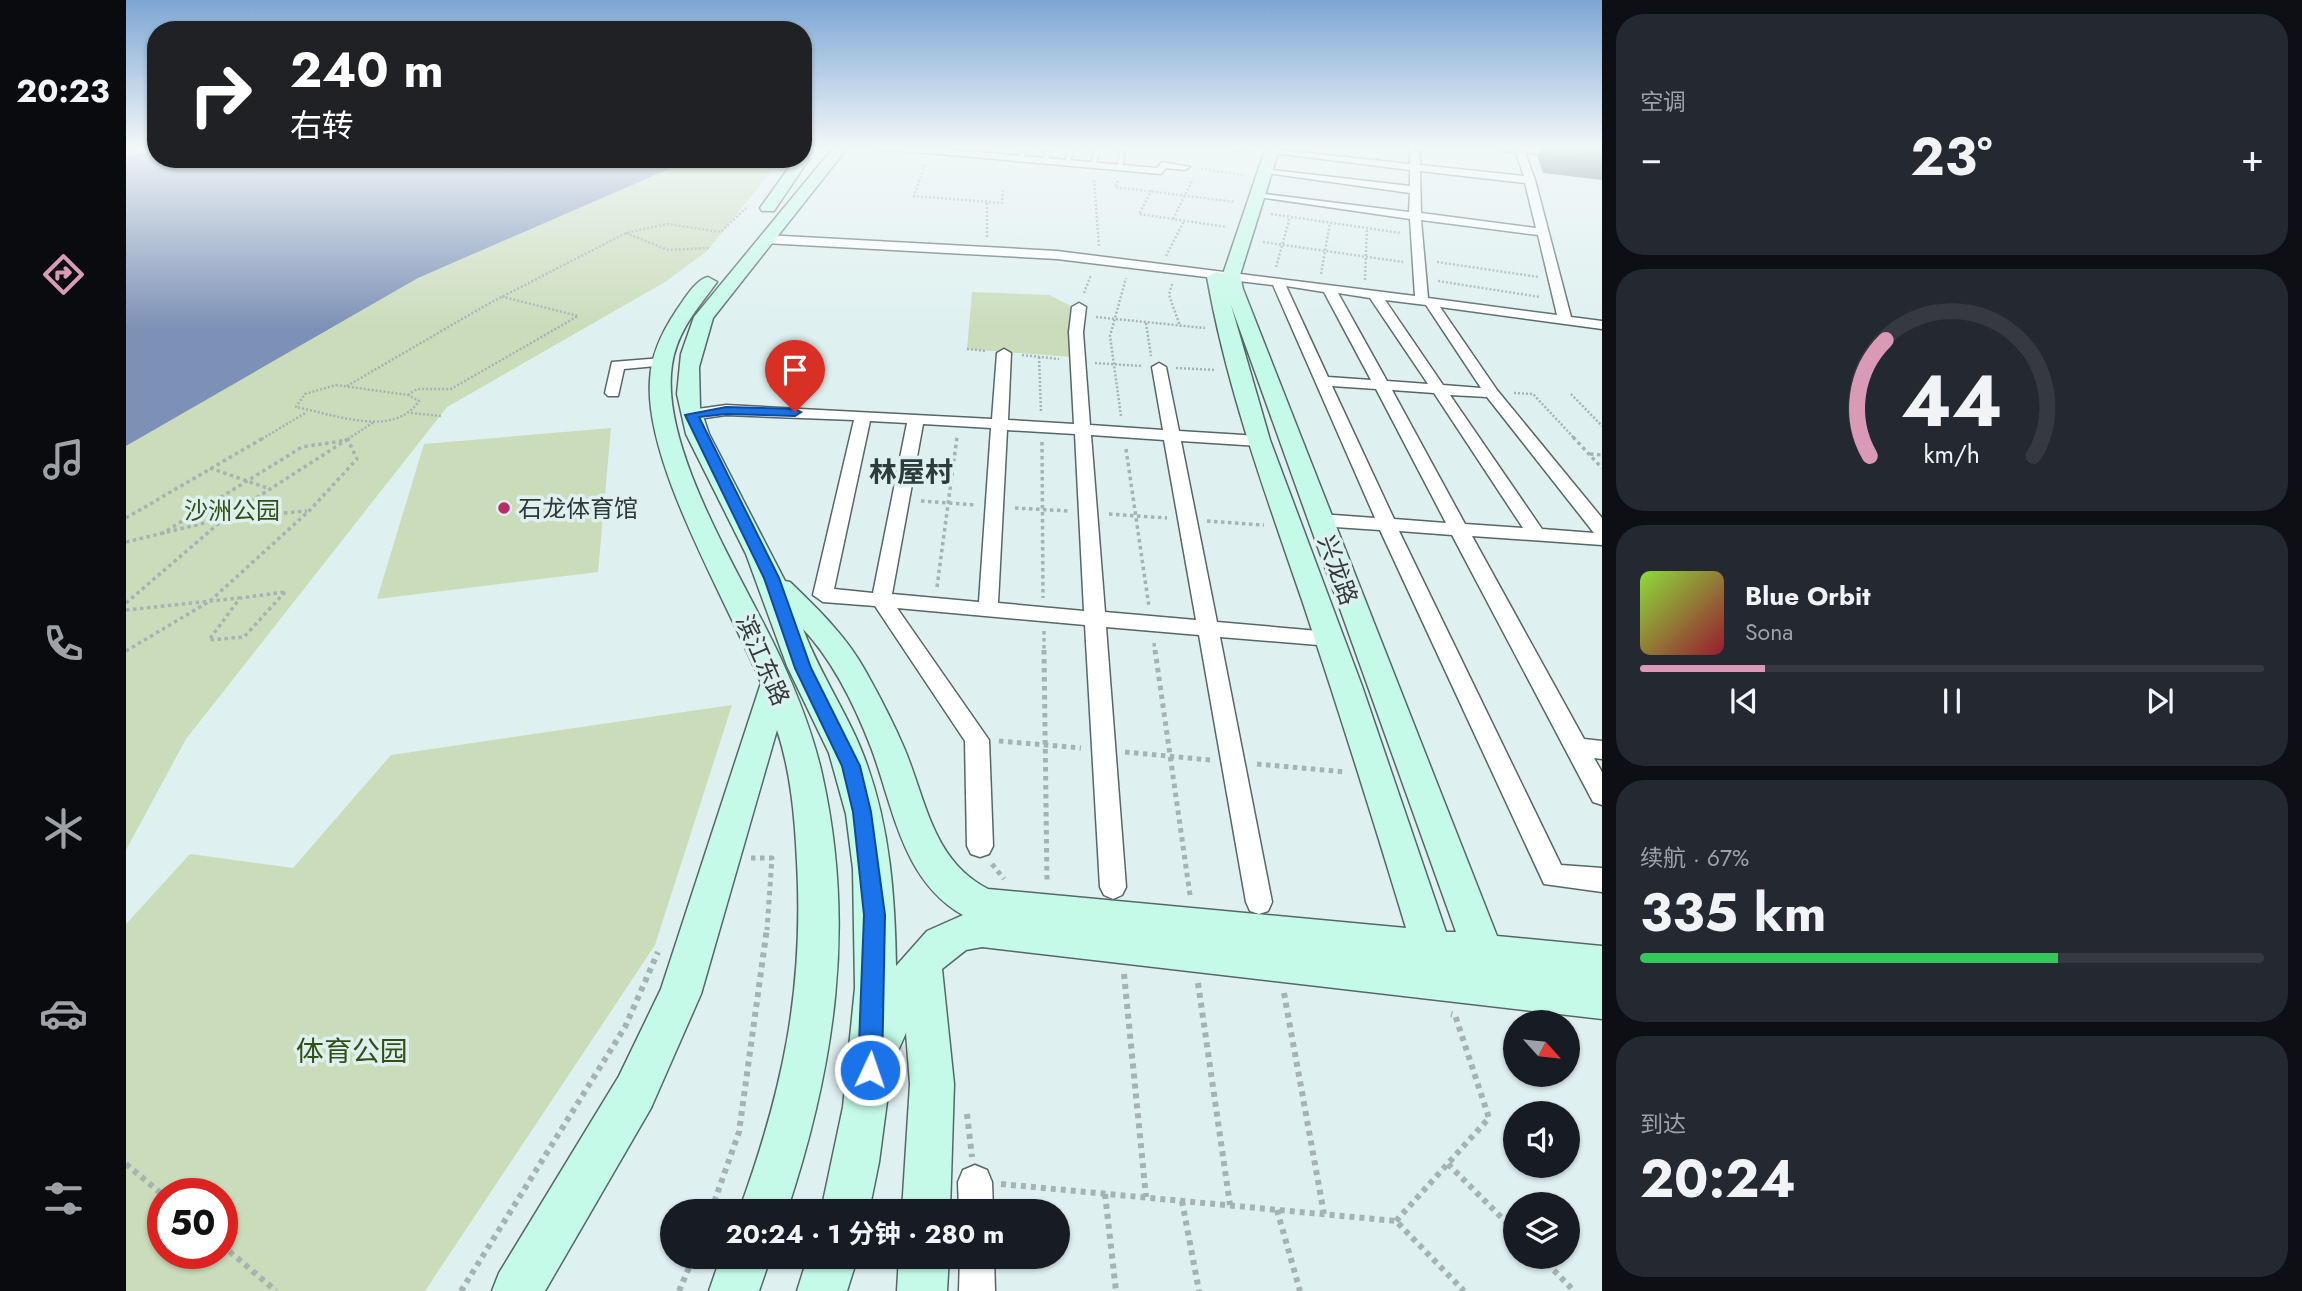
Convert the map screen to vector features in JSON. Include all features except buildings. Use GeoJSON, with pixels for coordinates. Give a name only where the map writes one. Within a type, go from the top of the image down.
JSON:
{"type":"FeatureCollection","features":[{"type":"Feature","properties":{"kind":"main road","name":"滨江东路"},"geometry":{"type":"LineString","coordinates":[[775,207],[716,298],[695,337],[687,390],[691,415],[772,578],[792,603],[799,617],[803,668],[851,766],[862,812],[874,915],[870,1070],[858,1157],[848,1199]]}},
{"type":"Feature","properties":{"kind":"main road","name":"滨江东路"},"geometry":{"type":"LineString","coordinates":[[767,1199],[804,1078],[816,1007],[815,863],[810,813],[804,772],[775,685],[692,504],[663,422],[660,392],[662,362],[681,314],[783,207]]}},
{"type":"Feature","properties":{"kind":"main road"},"geometry":{"type":"LineString","coordinates":[[1223,274],[1247,207]]}},
{"type":"Feature","properties":{"kind":"main road","name":"兴龙路"},"geometry":{"type":"LineString","coordinates":[[1223,274],[1224,329],[1259,441],[1330,639],[1432,947]]}},
{"type":"Feature","properties":{"kind":"main road","name":"兴龙路"},"geometry":{"type":"LineString","coordinates":[[1223,274],[1320,520],[1497,989]]}},
{"type":"Feature","properties":{"kind":"main road","name":"滨江东路"},"geometry":{"type":"LineString","coordinates":[[799,617],[828,637],[852,674],[874,717],[916,835],[937,869],[959,893],[983,906],[1602,965]]}},
{"type":"Feature","properties":{"kind":"main road"},"geometry":{"type":"LineString","coordinates":[[755,640],[762,624],[799,617]]}},
{"type":"Feature","properties":{"kind":"main road"},"geometry":{"type":"LineString","coordinates":[[517,1291],[635,1092],[680,994],[775,685]]}},
{"type":"Feature","properties":{"kind":"main road"},"geometry":{"type":"LineString","coordinates":[[870,1070],[895,1007],[930,952],[955,936],[982,929],[1602,999]]}},
{"type":"Feature","properties":{"kind":"main road"},"geometry":{"type":"LineString","coordinates":[[921,965],[932,1084],[927,1199]]}},
{"type":"Feature","properties":{"kind":"main road"},"geometry":{"type":"LineString","coordinates":[[734,1291],[742,1269]]}},
{"type":"Feature","properties":{"kind":"main road"},"geometry":{"type":"LineString","coordinates":[[822,1291],[829,1269]]}},
{"type":"Feature","properties":{"kind":"main road"},"geometry":{"type":"LineString","coordinates":[[922,1291],[923,1269]]}},
{"type":"Feature","properties":{"kind":"street"},"geometry":{"type":"LineString","coordinates":[[1303,207],[1415,216],[1543,232]]}},
{"type":"Feature","properties":{"kind":"street"},"geometry":{"type":"LineString","coordinates":[[1415,207],[1419,279],[1426,302],[1492,393],[1602,530]]}},
{"type":"Feature","properties":{"kind":"street"},"geometry":{"type":"LineString","coordinates":[[1537,207],[1565,320]]}},
{"type":"Feature","properties":{"kind":"street"},"geometry":{"type":"LineString","coordinates":[[763,228],[1097,259],[1602,325]]}},
{"type":"Feature","properties":{"kind":"street"},"geometry":{"type":"LineString","coordinates":[[1275,281],[1553,876],[1602,880]]}},
{"type":"Feature","properties":{"kind":"street"},"geometry":{"type":"LineString","coordinates":[[1324,288],[1380,385],[1602,794]]}},
{"type":"Feature","properties":{"kind":"street"},"geometry":{"type":"LineString","coordinates":[[1370,294],[1439,389],[1537,535]]}},
{"type":"Feature","properties":{"kind":"street"},"geometry":{"type":"LineString","coordinates":[[1078,311],[1094,619],[1113,887]]}},
{"type":"Feature","properties":{"kind":"street"},"geometry":{"type":"LineString","coordinates":[[988,610],[1004,353]]}},
{"type":"Feature","properties":{"kind":"street"},"geometry":{"type":"LineString","coordinates":[[613,393],[617,365],[662,362]]}},
{"type":"Feature","properties":{"kind":"street"},"geometry":{"type":"LineString","coordinates":[[1156,367],[1210,629],[1259,902]]}},
{"type":"Feature","properties":{"kind":"street"},"geometry":{"type":"LineString","coordinates":[[1322,381],[1492,393]]}},
{"type":"Feature","properties":{"kind":"street"},"geometry":{"type":"LineString","coordinates":[[691,415],[726,410],[863,416],[1259,441]]}},
{"type":"Feature","properties":{"kind":"street"},"geometry":{"type":"LineString","coordinates":[[863,416],[823,596],[1330,639]]}},
{"type":"Feature","properties":{"kind":"street"},"geometry":{"type":"LineString","coordinates":[[916,419],[881,600],[976,740],[980,846]]}},
{"type":"Feature","properties":{"kind":"street"},"geometry":{"type":"LineString","coordinates":[[1320,520],[1602,539]]}},
{"type":"Feature","properties":{"kind":"street"},"geometry":{"type":"LineString","coordinates":[[1576,747],[1602,750]]}},
{"type":"Feature","properties":{"kind":"street"},"geometry":{"type":"LineString","coordinates":[[976,1269],[977,1291]]}},
{"type":"Feature","properties":{"kind":"path"},"geometry":{"type":"LineString","coordinates":[[986,249],[988,207]]}},
{"type":"Feature","properties":{"kind":"path"},"geometry":{"type":"LineString","coordinates":[[1094,207],[1099,226],[1097,259],[1078,311],[1146,323],[1224,329]]}},
{"type":"Feature","properties":{"kind":"path"},"geometry":{"type":"LineString","coordinates":[[1143,207],[1139,214],[1184,221],[1234,207]]}},
{"type":"Feature","properties":{"kind":"path"},"geometry":{"type":"LineString","coordinates":[[1173,219],[1179,207]]}},
{"type":"Feature","properties":{"kind":"path"},"geometry":{"type":"LineString","coordinates":[[1252,207],[1283,245],[1553,279]]}},
{"type":"Feature","properties":{"kind":"path"},"geometry":{"type":"LineString","coordinates":[[1261,207],[1290,217],[1416,235]]}},
{"type":"Feature","properties":{"kind":"path"},"geometry":{"type":"LineString","coordinates":[[1275,281],[1290,217]]}},
{"type":"Feature","properties":{"kind":"path"},"geometry":{"type":"LineString","coordinates":[[1180,326],[1169,295],[1173,291],[1166,267],[1184,221]]}},
{"type":"Feature","properties":{"kind":"path"},"geometry":{"type":"LineString","coordinates":[[347,386],[499,296],[626,233],[650,225],[674,223],[722,232]]}},
{"type":"Feature","properties":{"kind":"path"},"geometry":{"type":"LineString","coordinates":[[1324,288],[1325,251],[1330,223]]}},
{"type":"Feature","properties":{"kind":"path"},"geometry":{"type":"LineString","coordinates":[[1367,228],[1366,257],[1370,294]]}},
{"type":"Feature","properties":{"kind":"path"},"geometry":{"type":"LineString","coordinates":[[626,233],[668,250],[709,248]]}},
{"type":"Feature","properties":{"kind":"path"},"geometry":{"type":"LineString","coordinates":[[1130,263],[1110,336],[1190,895]]}},
{"type":"Feature","properties":{"kind":"path"},"geometry":{"type":"LineString","coordinates":[[1419,279],[1558,299]]}},
{"type":"Feature","properties":{"kind":"path"},"geometry":{"type":"LineString","coordinates":[[408,395],[417,389],[451,389],[578,316],[499,296]]}},
{"type":"Feature","properties":{"kind":"path"},"geometry":{"type":"LineString","coordinates":[[1146,323],[1156,367]]}},
{"type":"Feature","properties":{"kind":"path"},"geometry":{"type":"LineString","coordinates":[[967,349],[1114,364],[1238,371]]}},
{"type":"Feature","properties":{"kind":"path"},"geometry":{"type":"LineString","coordinates":[[411,413],[419,401],[408,395],[347,386],[320,388],[305,394],[296,407],[374,422],[388,421],[411,413],[440,416]]}},
{"type":"Feature","properties":{"kind":"path"},"geometry":{"type":"LineString","coordinates":[[1533,394],[1602,468]]}},
{"type":"Feature","properties":{"kind":"path"},"geometry":{"type":"LineString","coordinates":[[1572,394],[1602,426]]}},
{"type":"Feature","properties":{"kind":"path"},"geometry":{"type":"LineString","coordinates":[[126,517],[308,411]]}},
{"type":"Feature","properties":{"kind":"path"},"geometry":{"type":"LineString","coordinates":[[126,603],[225,518],[374,422]]}},
{"type":"Feature","properties":{"kind":"path"},"geometry":{"type":"LineString","coordinates":[[935,605],[959,422]]}},
{"type":"Feature","properties":{"kind":"path"},"geometry":{"type":"LineString","coordinates":[[163,533],[302,447],[348,440]]}},
{"type":"Feature","properties":{"kind":"path"},"geometry":{"type":"LineString","coordinates":[[126,651],[210,601],[309,511],[357,459],[348,440]]}},
{"type":"Feature","properties":{"kind":"path"},"geometry":{"type":"LineString","coordinates":[[1590,454],[1602,455]]}},
{"type":"Feature","properties":{"kind":"path"},"geometry":{"type":"LineString","coordinates":[[210,468],[271,489]]}},
{"type":"Feature","properties":{"kind":"path"},"geometry":{"type":"LineString","coordinates":[[126,542],[225,518],[309,511]]}},
{"type":"Feature","properties":{"kind":"path"},"geometry":{"type":"LineString","coordinates":[[126,610],[285,592],[244,637],[209,640],[240,598]]}},
{"type":"Feature","properties":{"kind":"path"},"geometry":{"type":"LineString","coordinates":[[976,740],[1375,775]]}},
{"type":"Feature","properties":{"kind":"path"},"geometry":{"type":"LineString","coordinates":[[715,1199],[740,1132],[771,899],[772,858],[724,858]]}},
{"type":"Feature","properties":{"kind":"path"},"geometry":{"type":"LineString","coordinates":[[461,1291],[625,1027],[662,944]]}},
{"type":"Feature","properties":{"kind":"path"},"geometry":{"type":"LineString","coordinates":[[1124,973],[1146,1197]]}},
{"type":"Feature","properties":{"kind":"path"},"geometry":{"type":"LineString","coordinates":[[1198,983],[1230,1205]]}},
{"type":"Feature","properties":{"kind":"path"},"geometry":{"type":"LineString","coordinates":[[1284,993],[1324,1214]]}},
{"type":"Feature","properties":{"kind":"path"},"geometry":{"type":"LineString","coordinates":[[1396,1221],[1489,1118],[1455,1015]]}},
{"type":"Feature","properties":{"kind":"path"},"geometry":{"type":"LineString","coordinates":[[966,1110],[975,1196],[1105,1194],[1396,1221],[1464,1291]]}},
{"type":"Feature","properties":{"kind":"path"},"geometry":{"type":"LineString","coordinates":[[126,1164],[147,1182]]}},
{"type":"Feature","properties":{"kind":"path"},"geometry":{"type":"LineString","coordinates":[[1448,1164],[1503,1219]]}},
{"type":"Feature","properties":{"kind":"path"},"geometry":{"type":"LineString","coordinates":[[1105,1194],[1115,1291]]}},
{"type":"Feature","properties":{"kind":"path"},"geometry":{"type":"LineString","coordinates":[[1182,1201],[1199,1291]]}},
{"type":"Feature","properties":{"kind":"path"},"geometry":{"type":"LineString","coordinates":[[1277,1210],[1300,1291]]}},
{"type":"Feature","properties":{"kind":"path"},"geometry":{"type":"LineString","coordinates":[[238,1259],[276,1291]]}},
{"type":"Feature","properties":{"kind":"path"},"geometry":{"type":"LineString","coordinates":[[679,1291],[688,1269]]}},
{"type":"Feature","properties":{"kind":"path"},"geometry":{"type":"LineString","coordinates":[[1553,1269],[1574,1291]]}},
{"type":"Feature","properties":{"kind":"green space","name":"沙洲公园"},"geometry":{"type":"Polygon","coordinates":[[[581,207],[742,207],[707,251],[665,282],[447,407],[186,739],[126,850],[126,446],[418,278],[581,207]]]}},
{"type":"Feature","properties":{"kind":"green space"},"geometry":{"type":"Polygon","coordinates":[[[972,292],[1049,295],[1071,306],[1071,357],[967,349],[972,292]]]}},
{"type":"Feature","properties":{"kind":"green space","name":"石龙体育馆"},"geometry":{"type":"Polygon","coordinates":[[[611,428],[598,572],[377,599],[424,444],[611,428]]]}},
{"type":"Feature","properties":{"kind":"green space","name":"体育公园"},"geometry":{"type":"Polygon","coordinates":[[[732,705],[655,945],[425,1291],[126,1291],[126,924],[190,854],[293,868],[391,755],[732,705]]]}},
{"type":"Feature","properties":{"kind":"water"},"geometry":{"type":"Polygon","coordinates":[[[126,207],[581,207],[418,278],[126,446],[126,207]]]}},
{"type":"Feature","properties":{"kind":"place","name":"石龙体育馆"},"geometry":{"type":"Point","coordinates":[504,508]}},
{"type":"Feature","properties":{"kind":"district","name":"林屋村"},"geometry":{"type":"Point","coordinates":[911,472]}},
{"type":"Feature","properties":{"kind":"route"},"geometry":{"type":"LineString","coordinates":[[795,412],[726,410],[691,415],[772,578],[803,668],[830,718],[851,766],[862,812],[874,915],[870,1070]]}}]}
